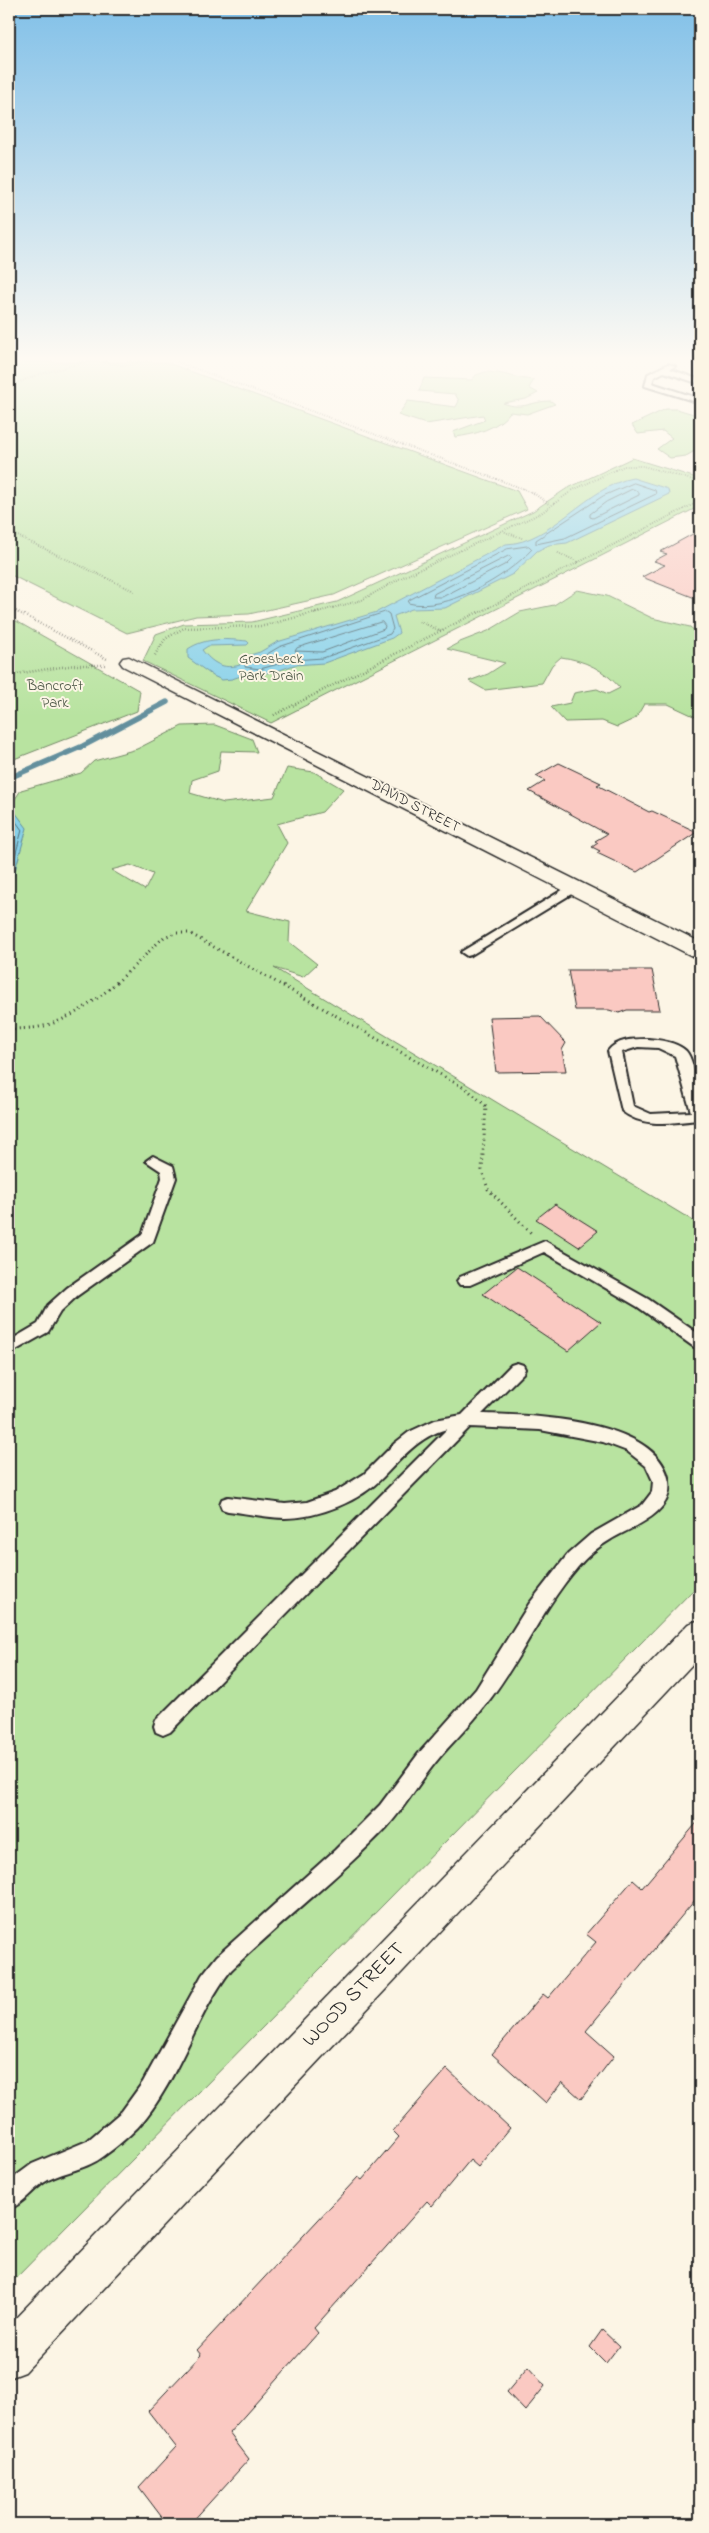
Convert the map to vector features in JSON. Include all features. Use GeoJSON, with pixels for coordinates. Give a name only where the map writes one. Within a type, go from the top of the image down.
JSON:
{"type":"FeatureCollection","features":[{"type":"Feature","properties":{"kind":"street","name":"DAVID STREET"},"geometry":{"type":"LineString","coordinates":[[129,664],[256,724],[700,951]]}},
{"type":"Feature","properties":{"kind":"street","name":"WOOD STREET"},"geometry":{"type":"LineString","coordinates":[[9,2356],[700,1634]]}},
{"type":"Feature","properties":{"kind":"lane"},"geometry":{"type":"LineString","coordinates":[[467,952],[574,887]]}},
{"type":"Feature","properties":{"kind":"lane"},"geometry":{"type":"LineString","coordinates":[[626,1044],[665,1044],[675,1047],[681,1054],[699,1116],[643,1118],[632,1114],[627,1108],[615,1051],[626,1044]]}},
{"type":"Feature","properties":{"kind":"lane"},"geometry":{"type":"LineString","coordinates":[[9,1348],[43,1328],[49,1320],[53,1309],[60,1302],[148,1238],[169,1178],[168,1169],[152,1161]]}},
{"type":"Feature","properties":{"kind":"lane"},"geometry":{"type":"LineString","coordinates":[[465,1281],[545,1246],[643,1304],[700,1343]]}},
{"type":"Feature","properties":{"kind":"lane"},"geometry":{"type":"LineString","coordinates":[[163,1726],[517,1368]]}},
{"type":"Feature","properties":{"kind":"lane"},"geometry":{"type":"LineString","coordinates":[[9,2198],[20,2186],[40,2172],[83,2156],[95,2149],[130,2119],[151,2090],[209,1982],[224,1963],[382,1819],[434,1750],[480,1698],[550,1586],[572,1561],[596,1539],[651,1508],[661,1492],[661,1479],[652,1460],[616,1439],[592,1432],[550,1424],[465,1421],[448,1422],[419,1435],[396,1452],[371,1478],[337,1498],[304,1508],[285,1511],[228,1504]]}},
{"type":"Feature","properties":{"kind":"path"},"geometry":{"type":"LineString","coordinates":[[500,480],[532,492],[550,505]]}},
{"type":"Feature","properties":{"kind":"path"},"geometry":{"type":"LineString","coordinates":[[9,608],[129,664],[184,628],[264,626],[362,600],[401,578],[541,513],[550,505],[593,480]]}},
{"type":"Feature","properties":{"kind":"path"},"geometry":{"type":"LineString","coordinates":[[256,724],[700,501]]}},
{"type":"Feature","properties":{"kind":"path"},"geometry":{"type":"LineString","coordinates":[[504,531],[522,538]]}},
{"type":"Feature","properties":{"kind":"path"},"geometry":{"type":"LineString","coordinates":[[9,532],[134,591]]}},
{"type":"Feature","properties":{"kind":"path"},"geometry":{"type":"LineString","coordinates":[[558,553],[580,562]]}},
{"type":"Feature","properties":{"kind":"path"},"geometry":{"type":"LineString","coordinates":[[419,621],[442,632]]}},
{"type":"Feature","properties":{"kind":"path"},"geometry":{"type":"LineString","coordinates":[[9,675],[48,668],[95,666]]}},
{"type":"Feature","properties":{"kind":"path"},"geometry":{"type":"LineString","coordinates":[[9,1030],[46,1026],[76,1013],[104,993],[164,937],[175,933],[189,933],[468,1090],[486,1106],[482,1170],[488,1190],[545,1246]]}},
{"type":"Feature","properties":{"kind":"green space"},"geometry":{"type":"Polygon","coordinates":[[[9,480],[488,480],[517,491],[527,509],[334,595],[249,614],[196,616],[127,633],[9,574],[9,480]]]}},
{"type":"Feature","properties":{"kind":"green space","name":"Groesbeck Park Drain"},"geometry":{"type":"Polygon","coordinates":[[[585,480],[700,480],[700,506],[271,723],[143,661],[156,634],[184,624],[252,622],[337,602],[533,511],[566,489],[585,480]]]}},
{"type":"Feature","properties":{"kind":"green space"},"geometry":{"type":"Polygon","coordinates":[[[577,590],[607,596],[652,618],[690,627],[700,635],[700,719],[668,704],[644,704],[636,718],[617,727],[602,721],[565,722],[551,707],[570,703],[574,693],[597,689],[608,694],[620,688],[608,676],[594,667],[586,663],[561,657],[552,665],[542,683],[485,690],[469,681],[488,674],[505,663],[447,649],[488,631],[520,612],[554,605],[577,590]]]}},
{"type":"Feature","properties":{"kind":"green space","name":"Bancroft Park"},"geometry":{"type":"Polygon","coordinates":[[[9,617],[140,691],[137,711],[9,761],[9,617]]]}},
{"type":"Feature","properties":{"kind":"green space"},"geometry":{"type":"Polygon","coordinates":[[[215,725],[252,739],[257,752],[221,751],[218,771],[192,780],[190,793],[224,803],[274,797],[287,768],[314,772],[343,789],[322,812],[277,824],[287,843],[246,911],[290,922],[289,942],[317,964],[303,977],[274,968],[700,1225],[700,1583],[9,2285],[9,808],[21,790],[81,773],[94,761],[137,749],[182,726],[215,725]],[[130,865],[111,870],[145,890],[153,874],[130,865]]]}},
{"type":"Feature","properties":{"kind":"water"},"geometry":{"type":"Polygon","coordinates":[[[626,480],[640,480],[668,489],[669,494],[567,543],[549,545],[537,551],[513,574],[445,608],[412,609],[394,616],[399,633],[392,638],[324,663],[294,665],[277,671],[260,674],[250,673],[222,680],[213,676],[188,658],[188,649],[202,642],[224,639],[247,641],[249,643],[247,645],[208,646],[202,650],[210,659],[223,666],[240,665],[240,658],[260,652],[277,642],[377,612],[506,544],[523,541],[539,534],[601,491],[626,480]]]}},
{"type":"Feature","properties":{"kind":"water"},"geometry":{"type":"Polygon","coordinates":[[[9,804],[27,828],[9,892],[9,804]]]}},
{"type":"Feature","properties":{"kind":"building"},"geometry":{"type":"Polygon","coordinates":[[[700,530],[700,600],[642,577],[665,565],[654,561],[667,554],[660,552],[700,530]]]}},
{"type":"Feature","properties":{"kind":"building"},"geometry":{"type":"Polygon","coordinates":[[[559,763],[601,783],[597,785],[649,812],[652,811],[697,832],[637,872],[597,853],[600,851],[592,847],[598,843],[595,841],[607,834],[529,791],[545,781],[536,776],[559,763]]]}},
{"type":"Feature","properties":{"kind":"building"},"geometry":{"type":"Polygon","coordinates":[[[568,970],[652,970],[660,1010],[627,1010],[619,1013],[609,1010],[575,1010],[568,970]]]}},
{"type":"Feature","properties":{"kind":"building"},"geometry":{"type":"Polygon","coordinates":[[[540,1016],[566,1043],[562,1050],[566,1071],[496,1072],[489,1017],[540,1016]]]}},
{"type":"Feature","properties":{"kind":"building"},"geometry":{"type":"Polygon","coordinates":[[[555,1204],[598,1231],[579,1247],[536,1219],[555,1204]]]}},
{"type":"Feature","properties":{"kind":"building"},"geometry":{"type":"Polygon","coordinates":[[[517,1267],[601,1322],[568,1351],[483,1294],[517,1267]]]}},
{"type":"Feature","properties":{"kind":"building"},"geometry":{"type":"Polygon","coordinates":[[[700,1819],[700,1894],[586,2031],[614,2056],[581,2099],[562,2082],[546,2103],[492,2054],[543,1994],[548,1998],[596,1942],[586,1934],[633,1880],[642,1888],[700,1819]]]}},
{"type":"Feature","properties":{"kind":"building"},"geometry":{"type":"Polygon","coordinates":[[[447,2069],[510,2128],[478,2167],[470,2160],[432,2206],[427,2201],[314,2328],[318,2333],[229,2433],[249,2459],[190,2524],[167,2524],[139,2487],[176,2447],[148,2411],[201,2355],[197,2350],[358,2177],[362,2180],[399,2137],[393,2131],[447,2069]]]}},
{"type":"Feature","properties":{"kind":"building"},"geometry":{"type":"Polygon","coordinates":[[[602,2330],[619,2346],[606,2363],[590,2347],[602,2330]]]}},
{"type":"Feature","properties":{"kind":"building"},"geometry":{"type":"Polygon","coordinates":[[[528,2367],[545,2386],[525,2411],[507,2392],[528,2367]]]}},
{"type":"Feature","properties":{"kind":"waterway"},"geometry":{"type":"LineString","coordinates":[[9,778],[83,746],[167,702]]}}]}
